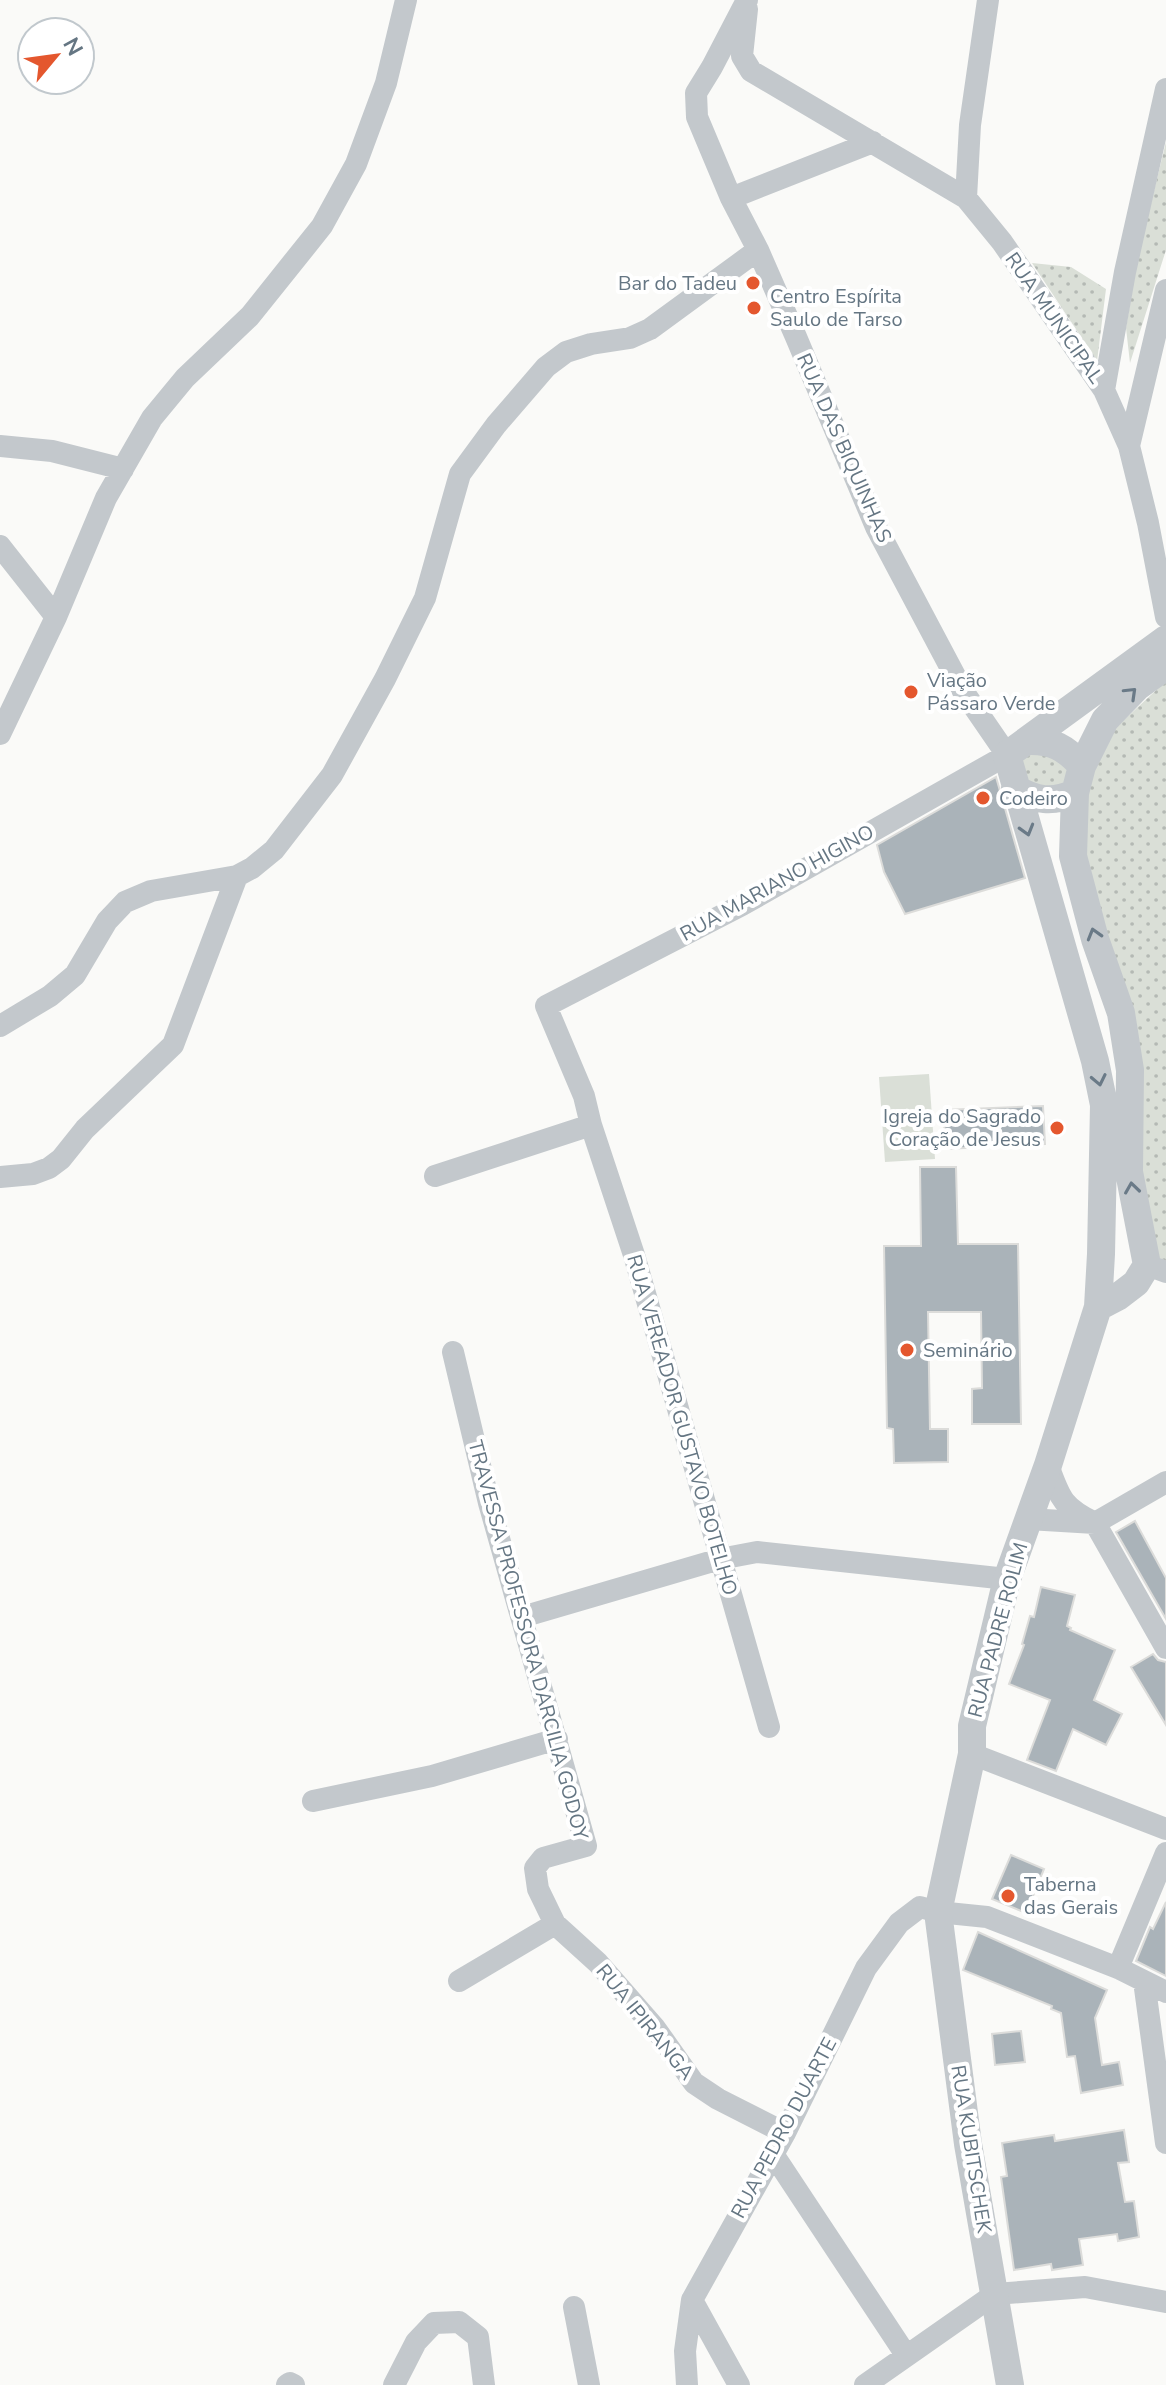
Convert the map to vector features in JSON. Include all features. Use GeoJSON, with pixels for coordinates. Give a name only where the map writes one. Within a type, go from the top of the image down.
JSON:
{"type":"FeatureCollection","features":[{"type":"Feature","properties":{"kind":"street"},"geometry":{"type":"LineString","coordinates":[[0,734],[56,617],[106,498],[152,418],[185,378],[250,316],[322,226],[356,164],[386,83],[406,0]]}},
{"type":"Feature","properties":{"kind":"street","name":"RUA MUNICIPAL"},"geometry":{"type":"LineString","coordinates":[[747,0],[742,56],[751,71],[966,198],[1002,242],[1104,390],[1129,446],[1166,617]]}},
{"type":"Feature","properties":{"kind":"street","name":"RUA DAS BIQUINHAS"},"geometry":{"type":"LineString","coordinates":[[747,0],[696,93],[697,117],[731,198],[758,250],[876,527],[963,691],[1017,748]]}},
{"type":"Feature","properties":{"kind":"street"},"geometry":{"type":"LineString","coordinates":[[966,198],[970,125],[988,0]]}},
{"type":"Feature","properties":{"kind":"street"},"geometry":{"type":"LineString","coordinates":[[1104,390],[1125,272],[1166,89]]}},
{"type":"Feature","properties":{"kind":"street"},"geometry":{"type":"LineString","coordinates":[[731,198],[873,142]]}},
{"type":"Feature","properties":{"kind":"street"},"geometry":{"type":"LineString","coordinates":[[0,1026],[50,996],[75,975],[107,921],[125,902],[151,891],[237,876],[274,850],[332,775],[385,679],[425,598],[460,474],[496,425],[546,367],[566,352],[591,344],[630,338],[650,329],[758,250]]}},
{"type":"Feature","properties":{"kind":"street"},"geometry":{"type":"LineString","coordinates":[[1129,446],[1165,298]]}},
{"type":"Feature","properties":{"kind":"street"},"geometry":{"type":"LineString","coordinates":[[0,446],[52,451],[123,469]]}},
{"type":"Feature","properties":{"kind":"street"},"geometry":{"type":"LineString","coordinates":[[1148,523],[1166,543]]}},
{"type":"Feature","properties":{"kind":"street"},"geometry":{"type":"LineString","coordinates":[[0,546],[56,617]]}},
{"type":"Feature","properties":{"kind":"street"},"geometry":{"type":"LineString","coordinates":[[1017,748],[1166,639]]}},
{"type":"Feature","properties":{"kind":"street"},"geometry":{"type":"LineString","coordinates":[[1017,748],[1015,788],[1029,797],[1060,800],[1078,779],[1105,720],[1137,687],[1166,666]]}},
{"type":"Feature","properties":{"kind":"street"},"geometry":{"type":"LineString","coordinates":[[1017,748],[1042,740],[1057,744],[1072,754],[1078,779],[1073,856],[1095,939],[1121,1013],[1130,1070],[1129,1172],[1152,1264]]}},
{"type":"Feature","properties":{"kind":"street","name":"RUA MARIANO HIGINO"},"geometry":{"type":"LineString","coordinates":[[546,1006],[742,905],[1017,748]]}},
{"type":"Feature","properties":{"kind":"street","name":"RUA PADRE ROLIM"},"geometry":{"type":"LineString","coordinates":[[938,1912],[972,1754],[972,1726],[1007,1579],[1048,1465],[1098,1307],[1104,1105],[1095,1061],[1015,788]]}},
{"type":"Feature","properties":{"kind":"street"},"geometry":{"type":"LineString","coordinates":[[0,1177],[33,1174],[61,1159],[85,1129],[173,1045],[237,876]]}},
{"type":"Feature","properties":{"kind":"street","name":"RUA VEREADOR GUSTAVO BOTELHO"},"geometry":{"type":"LineString","coordinates":[[546,1006],[584,1096],[634,1255],[769,1727]]}},
{"type":"Feature","properties":{"kind":"street"},"geometry":{"type":"LineString","coordinates":[[435,1176],[591,1125]]}},
{"type":"Feature","properties":{"kind":"street"},"geometry":{"type":"LineString","coordinates":[[1101,1254],[1111,1247],[1134,1247],[1152,1264]]}},
{"type":"Feature","properties":{"kind":"street"},"geometry":{"type":"LineString","coordinates":[[1098,1307],[1136,1283],[1152,1264]]}},
{"type":"Feature","properties":{"kind":"street","name":"TRAVESSA PROFESSORA DARCILIA GODOY"},"geometry":{"type":"LineString","coordinates":[[453,1352],[489,1503],[586,1846],[543,1858],[535,1868],[538,1889],[555,1924]]}},
{"type":"Feature","properties":{"kind":"street"},"geometry":{"type":"LineString","coordinates":[[1048,1465],[1065,1505],[1075,1514],[1095,1523],[1166,1648]]}},
{"type":"Feature","properties":{"kind":"street"},"geometry":{"type":"LineString","coordinates":[[1028,1519],[1095,1523],[1166,1482]]}},
{"type":"Feature","properties":{"kind":"street"},"geometry":{"type":"LineString","coordinates":[[522,1617],[720,1559],[757,1552],[1007,1579]]}},
{"type":"Feature","properties":{"kind":"street"},"geometry":{"type":"LineString","coordinates":[[313,1801],[432,1776],[557,1739]]}},
{"type":"Feature","properties":{"kind":"street"},"geometry":{"type":"LineString","coordinates":[[972,1754],[1166,1829]]}},
{"type":"Feature","properties":{"kind":"street"},"geometry":{"type":"LineString","coordinates":[[1118,1968],[1166,1853]]}},
{"type":"Feature","properties":{"kind":"street","name":"RUA PEDRO DUARTE"},"geometry":{"type":"LineString","coordinates":[[687,2385],[685,2351],[692,2300],[785,2133],[866,1968],[899,1923],[920,1907],[938,1912]]}},
{"type":"Feature","properties":{"kind":"street"},"geometry":{"type":"LineString","coordinates":[[938,1912],[987,1917],[1118,1968],[1166,1992]]}},
{"type":"Feature","properties":{"kind":"street","name":"RUA KUBITSCHEK"},"geometry":{"type":"LineString","coordinates":[[938,1912],[968,2144],[1010,2385]]}},
{"type":"Feature","properties":{"kind":"street"},"geometry":{"type":"LineString","coordinates":[[459,1981],[555,1924]]}},
{"type":"Feature","properties":{"kind":"street","name":"RUA IPIRANGA"},"geometry":{"type":"LineString","coordinates":[[555,1924],[598,1963],[655,2028],[694,2083],[718,2099],[785,2133]]}},
{"type":"Feature","properties":{"kind":"street"},"geometry":{"type":"LineString","coordinates":[[1144,1981],[1166,2143]]}},
{"type":"Feature","properties":{"kind":"street"},"geometry":{"type":"LineString","coordinates":[[773,2154],[906,2355]]}},
{"type":"Feature","properties":{"kind":"street"},"geometry":{"type":"LineString","coordinates":[[865,2385],[995,2294],[1085,2287],[1166,2302]]}},
{"type":"Feature","properties":{"kind":"street"},"geometry":{"type":"LineString","coordinates":[[692,2300],[739,2385]]}},
{"type":"Feature","properties":{"kind":"street"},"geometry":{"type":"LineString","coordinates":[[574,2307],[589,2385]]}},
{"type":"Feature","properties":{"kind":"street"},"geometry":{"type":"LineString","coordinates":[[394,2385],[416,2342],[434,2323],[459,2322],[478,2337],[484,2385]]}},
{"type":"Feature","properties":{"kind":"street"},"geometry":{"type":"LineString","coordinates":[[287,2385],[294,2385]]}},
{"type":"Feature","properties":{"kind":"shaded area"},"geometry":{"type":"Polygon","coordinates":[[[1166,142],[1166,250],[1130,363],[1126,328],[1138,256],[1166,142]]]}},
{"type":"Feature","properties":{"kind":"shaded area"},"geometry":{"type":"Polygon","coordinates":[[[1032,263],[1071,267],[1106,289],[1097,361],[1032,263]]]}},
{"type":"Feature","properties":{"kind":"shaded area"},"geometry":{"type":"Polygon","coordinates":[[[1166,681],[1166,1261],[1153,1255],[1080,857],[1084,780],[1111,732],[1166,681]]]}},
{"type":"Feature","properties":{"kind":"shaded area"},"geometry":{"type":"Polygon","coordinates":[[[1030,744],[1076,767],[1070,789],[1034,795],[1012,756],[1030,744]]]}},
{"type":"Feature","properties":{"kind":"shaded area"},"geometry":{"type":"Polygon","coordinates":[[[929,1074],[935,1159],[885,1162],[879,1077],[929,1074]]]}},
{"type":"Feature","properties":{"kind":"building"},"geometry":{"type":"Polygon","coordinates":[[[996,777],[1025,878],[905,914],[884,872],[877,845],[996,777]]]}},
{"type":"Feature","properties":{"kind":"building"},"geometry":{"type":"Polygon","coordinates":[[[1043,1106],[1045,1144],[946,1149],[943,1110],[1043,1106]]]}},
{"type":"Feature","properties":{"kind":"building","name":"Seminário"},"geometry":{"type":"Polygon","coordinates":[[[920,1167],[956,1167],[958,1244],[1018,1244],[1021,1424],[972,1424],[972,1389],[982,1388],[981,1312],[928,1312],[930,1429],[948,1429],[948,1462],[894,1463],[893,1429],[887,1428],[884,1246],[921,1246],[920,1167]]]}},
{"type":"Feature","properties":{"kind":"building"},"geometry":{"type":"Polygon","coordinates":[[[1135,1521],[1166,1578],[1166,1619],[1116,1532],[1135,1521]]]}},
{"type":"Feature","properties":{"kind":"building"},"geometry":{"type":"Polygon","coordinates":[[[1041,1587],[1075,1595],[1067,1626],[1115,1650],[1094,1700],[1122,1714],[1106,1745],[1073,1729],[1056,1771],[1027,1760],[1050,1700],[1009,1684],[1024,1645],[1030,1616],[1034,1617],[1041,1587]]]}},
{"type":"Feature","properties":{"kind":"building"},"geometry":{"type":"Polygon","coordinates":[[[1153,1654],[1158,1660],[1166,1662],[1166,1725],[1131,1667],[1153,1654]]]}},
{"type":"Feature","properties":{"kind":"building"},"geometry":{"type":"Polygon","coordinates":[[[1011,1855],[1044,1869],[1026,1913],[992,1899],[1011,1855]]]}},
{"type":"Feature","properties":{"kind":"building"},"geometry":{"type":"Polygon","coordinates":[[[1166,1902],[1166,1976],[1136,1961],[1150,1927],[1153,1929],[1166,1902]]]}},
{"type":"Feature","properties":{"kind":"building"},"geometry":{"type":"Polygon","coordinates":[[[978,1932],[1107,1990],[1095,2018],[1102,2065],[1119,2062],[1123,2085],[1081,2093],[1075,2056],[1067,2057],[1061,2013],[1051,2009],[1052,2006],[963,1970],[978,1932]]]}},
{"type":"Feature","properties":{"kind":"building"},"geometry":{"type":"Polygon","coordinates":[[[1021,2031],[1025,2062],[995,2065],[992,2034],[1021,2031]]]}},
{"type":"Feature","properties":{"kind":"building"},"geometry":{"type":"Polygon","coordinates":[[[1124,2130],[1129,2162],[1118,2163],[1125,2202],[1134,2201],[1139,2237],[1118,2241],[1117,2234],[1079,2239],[1083,2265],[1052,2270],[1051,2264],[1014,2270],[1001,2177],[1007,2176],[1002,2143],[1054,2135],[1055,2141],[1124,2130]]]}},
{"type":"Feature","properties":{"kind":"place","name":"Bar do Tadeu"},"geometry":{"type":"Point","coordinates":[753,283]}},
{"type":"Feature","properties":{"kind":"place","name":"Centro Espírita Saulo de Tarso"},"geometry":{"type":"Point","coordinates":[754,308]}},
{"type":"Feature","properties":{"kind":"place","name":"Viação Pássaro Verde"},"geometry":{"type":"Point","coordinates":[911,692]}},
{"type":"Feature","properties":{"kind":"place","name":"Codeiro"},"geometry":{"type":"Point","coordinates":[983,798]}},
{"type":"Feature","properties":{"kind":"place","name":"Igreja do Sagrado Coração de Jesus"},"geometry":{"type":"Point","coordinates":[1057,1128]}},
{"type":"Feature","properties":{"kind":"place","name":"Seminário"},"geometry":{"type":"Point","coordinates":[907,1350]}},
{"type":"Feature","properties":{"kind":"place","name":"Taberna das Gerais"},"geometry":{"type":"Point","coordinates":[1008,1896]}}]}
